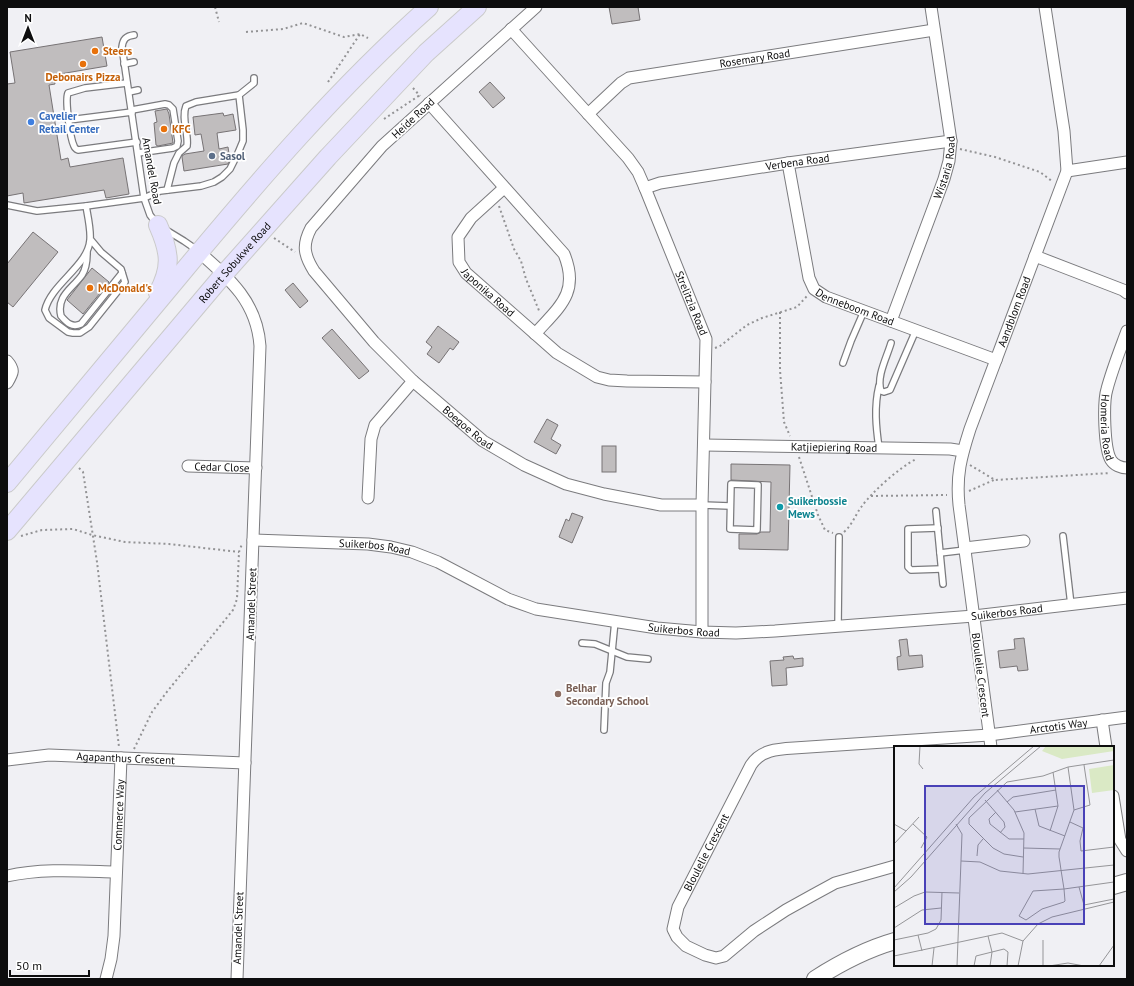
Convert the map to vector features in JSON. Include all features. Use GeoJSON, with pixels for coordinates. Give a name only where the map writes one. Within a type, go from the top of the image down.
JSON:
{"type":"FeatureCollection","features":[{"type":"Feature","properties":{"kind":"main road"},"geometry":{"type":"LineString","coordinates":[[7,483],[199,252],[305,129],[352,81],[429,7]]}},
{"type":"Feature","properties":{"kind":"main road","name":"Robert Sobukwe Road"},"geometry":{"type":"LineString","coordinates":[[11,535],[224,274],[328,157],[399,81],[426,53],[477,7]]}},
{"type":"Feature","properties":{"kind":"main road"},"geometry":{"type":"LineString","coordinates":[[149,312],[167,274],[168,261],[165,244],[158,225]]}},
{"type":"Feature","properties":{"kind":"main road"},"geometry":{"type":"LineString","coordinates":[[1114,886],[1127,882]]}},
{"type":"Feature","properties":{"kind":"main road"},"geometry":{"type":"LineString","coordinates":[[815,979],[835,966],[871,949],[894,941]]}},
{"type":"Feature","properties":{"kind":"street","name":"Heide Road"},"geometry":{"type":"LineString","coordinates":[[305,242],[311,228],[382,146],[536,7]]}},
{"type":"Feature","properties":{"kind":"street","name":"Wistaria Road"},"geometry":{"type":"LineString","coordinates":[[892,321],[944,179],[949,161],[950,144],[931,7]]}},
{"type":"Feature","properties":{"kind":"street","name":"Aandblom Road"},"geometry":{"type":"LineString","coordinates":[[974,616],[958,494],[958,475],[963,451],[1067,171],[1064,131],[1044,7]]}},
{"type":"Feature","properties":{"kind":"street","name":"Strelitzia Road"},"geometry":{"type":"LineString","coordinates":[[511,29],[628,158],[638,172],[706,339],[707,351],[702,505],[702,632]]}},
{"type":"Feature","properties":{"kind":"street","name":"Rosemary Road"},"geometry":{"type":"LineString","coordinates":[[588,114],[621,83],[629,78],[934,30]]}},
{"type":"Feature","properties":{"kind":"street"},"geometry":{"type":"LineString","coordinates":[[429,103],[564,254],[569,268],[570,282],[568,293],[564,300],[535,334]]}},
{"type":"Feature","properties":{"kind":"street","name":"Verbena Road"},"geometry":{"type":"LineString","coordinates":[[645,188],[660,183],[788,163],[950,144]]}},
{"type":"Feature","properties":{"kind":"street"},"geometry":{"type":"LineString","coordinates":[[1067,171],[1127,162]]}},
{"type":"Feature","properties":{"kind":"street","name":"Denneboom Road"},"geometry":{"type":"LineString","coordinates":[[788,163],[809,278],[814,289],[826,297],[996,360]]}},
{"type":"Feature","properties":{"kind":"street","name":"Japonika Road"},"geometry":{"type":"LineString","coordinates":[[504,188],[471,218],[458,237],[459,262],[466,273],[557,353],[597,377],[609,380],[627,381],[705,382]]}},
{"type":"Feature","properties":{"kind":"street","name":"Boegoe Road"},"geometry":{"type":"LineString","coordinates":[[305,242],[308,262],[314,271],[374,342],[413,381],[483,441],[524,465],[566,484],[604,494],[661,505],[702,505]]}},
{"type":"Feature","properties":{"kind":"street","name":"Amandel Street"},"geometry":{"type":"LineString","coordinates":[[199,252],[224,274],[238,290],[250,307],[256,319],[260,333],[237,979]]}},
{"type":"Feature","properties":{"kind":"street"},"geometry":{"type":"LineString","coordinates":[[1035,256],[1123,290],[1127,293]]}},
{"type":"Feature","properties":{"kind":"street","name":"Homeria Road"},"geometry":{"type":"LineString","coordinates":[[1127,331],[1106,391],[1105,408],[1106,433],[1111,460],[1122,468],[1127,468]]}},
{"type":"Feature","properties":{"kind":"street"},"geometry":{"type":"LineString","coordinates":[[7,361],[12,366],[13,372],[7,383]]}},
{"type":"Feature","properties":{"kind":"street"},"geometry":{"type":"LineString","coordinates":[[368,498],[371,439],[375,425],[413,381]]}},
{"type":"Feature","properties":{"kind":"street","name":"Katjiepiering Road"},"geometry":{"type":"LineString","coordinates":[[704,445],[924,448],[963,451]]}},
{"type":"Feature","properties":{"kind":"street","name":"Cedar Close"},"geometry":{"type":"LineString","coordinates":[[188,466],[256,468]]}},
{"type":"Feature","properties":{"kind":"street","name":"Suikerbos Road"},"geometry":{"type":"LineString","coordinates":[[253,540],[368,544],[391,547],[412,552],[438,562],[508,599],[536,609],[657,628],[702,632],[744,633],[974,616],[1127,598]]}},
{"type":"Feature","properties":{"kind":"street"},"geometry":{"type":"LineString","coordinates":[[965,549],[1024,541]]}},
{"type":"Feature","properties":{"kind":"street","name":"Bloulelie Crescent"},"geometry":{"type":"LineString","coordinates":[[974,616],[991,746]]}},
{"type":"Feature","properties":{"kind":"street","name":"Arctotis Way"},"geometry":{"type":"LineString","coordinates":[[989,735],[1127,716]]}},
{"type":"Feature","properties":{"kind":"street"},"geometry":{"type":"LineString","coordinates":[[1102,720],[1106,746]]}},
{"type":"Feature","properties":{"kind":"street","name":"Bloulelie Crescent"},"geometry":{"type":"LineString","coordinates":[[894,866],[836,883],[813,895],[786,910],[754,931],[724,956],[716,958],[705,955],[686,946],[677,937],[673,928],[678,907],[751,765],[762,753],[773,749],[989,735]]}},
{"type":"Feature","properties":{"kind":"street","name":"Agapanthus Crescent"},"geometry":{"type":"LineString","coordinates":[[7,760],[49,755],[245,763]]}},
{"type":"Feature","properties":{"kind":"street","name":"Commerce Way"},"geometry":{"type":"LineString","coordinates":[[106,979],[111,959],[114,936],[121,758]]}},
{"type":"Feature","properties":{"kind":"street"},"geometry":{"type":"LineString","coordinates":[[1114,813],[1115,830],[1127,851]]}},
{"type":"Feature","properties":{"kind":"street"},"geometry":{"type":"LineString","coordinates":[[7,876],[58,870],[116,872]]}},
{"type":"Feature","properties":{"kind":"lane","name":"Amandel Road"},"geometry":{"type":"LineString","coordinates":[[134,35],[126,37],[122,42],[144,198],[150,215],[158,225],[199,252]]}},
{"type":"Feature","properties":{"kind":"lane"},"geometry":{"type":"LineString","coordinates":[[124,64],[134,62]]}},
{"type":"Feature","properties":{"kind":"lane"},"geometry":{"type":"LineString","coordinates":[[167,190],[174,163],[179,153],[187,146],[186,106],[196,102],[240,96],[254,83],[254,78]]}},
{"type":"Feature","properties":{"kind":"lane"},"geometry":{"type":"LineString","coordinates":[[127,83],[85,88],[68,92],[66,101],[72,142],[78,150],[136,142]]}},
{"type":"Feature","properties":{"kind":"lane"},"geometry":{"type":"LineString","coordinates":[[129,92],[138,90]]}},
{"type":"Feature","properties":{"kind":"lane"},"geometry":{"type":"LineString","coordinates":[[7,205],[37,211],[86,206],[144,198],[167,190],[201,186],[214,182],[230,170],[243,141],[240,96]]}},
{"type":"Feature","properties":{"kind":"lane"},"geometry":{"type":"LineString","coordinates":[[69,120],[132,111],[165,104],[169,105],[173,109],[178,141],[177,146],[173,148],[138,153]]}},
{"type":"Feature","properties":{"kind":"lane"},"geometry":{"type":"LineString","coordinates":[[86,206],[90,240],[86,266],[83,274],[61,300],[61,316],[70,325],[76,326],[81,324],[122,274]]}},
{"type":"Feature","properties":{"kind":"lane"},"geometry":{"type":"LineString","coordinates":[[87,253],[46,305],[45,310],[49,318],[68,332],[80,333],[89,327],[125,282],[121,269],[101,252],[90,240]]}},
{"type":"Feature","properties":{"kind":"lane"},"geometry":{"type":"LineString","coordinates":[[843,363],[864,311]]}},
{"type":"Feature","properties":{"kind":"lane"},"geometry":{"type":"LineString","coordinates":[[879,386],[881,391],[890,390],[916,330]]}},
{"type":"Feature","properties":{"kind":"lane"},"geometry":{"type":"LineString","coordinates":[[879,448],[876,421],[876,399],[880,377],[891,343]]}},
{"type":"Feature","properties":{"kind":"lane"},"geometry":{"type":"LineString","coordinates":[[731,484],[758,485],[757,530],[730,529],[730,506],[731,484]]}},
{"type":"Feature","properties":{"kind":"lane"},"geometry":{"type":"LineString","coordinates":[[702,505],[730,506]]}},
{"type":"Feature","properties":{"kind":"lane"},"geometry":{"type":"LineString","coordinates":[[936,511],[943,584]]}},
{"type":"Feature","properties":{"kind":"lane"},"geometry":{"type":"LineString","coordinates":[[938,528],[908,529],[908,567],[911,570],[942,569]]}},
{"type":"Feature","properties":{"kind":"lane"},"geometry":{"type":"LineString","coordinates":[[838,626],[839,536]]}},
{"type":"Feature","properties":{"kind":"lane"},"geometry":{"type":"LineString","coordinates":[[1063,536],[1071,605]]}},
{"type":"Feature","properties":{"kind":"lane"},"geometry":{"type":"LineString","coordinates":[[940,553],[965,549]]}},
{"type":"Feature","properties":{"kind":"lane"},"geometry":{"type":"LineString","coordinates":[[604,730],[606,683],[610,672],[615,621]]}},
{"type":"Feature","properties":{"kind":"lane"},"geometry":{"type":"LineString","coordinates":[[582,643],[595,644],[627,657],[648,659]]}},
{"type":"Feature","properties":{"kind":"path"},"geometry":{"type":"LineString","coordinates":[[216,7],[219,22]]}},
{"type":"Feature","properties":{"kind":"path"},"geometry":{"type":"LineString","coordinates":[[246,32],[283,29],[303,23],[344,37],[360,34],[368,38]]}},
{"type":"Feature","properties":{"kind":"path"},"geometry":{"type":"LineString","coordinates":[[328,82],[360,34]]}},
{"type":"Feature","properties":{"kind":"path"},"geometry":{"type":"LineString","coordinates":[[384,119],[420,95]]}},
{"type":"Feature","properties":{"kind":"path"},"geometry":{"type":"LineString","coordinates":[[950,144],[1040,172],[1056,184]]}},
{"type":"Feature","properties":{"kind":"path"},"geometry":{"type":"LineString","coordinates":[[493,198],[499,205],[514,249],[521,261],[526,279],[544,324]]}},
{"type":"Feature","properties":{"kind":"path"},"geometry":{"type":"LineString","coordinates":[[272,236],[295,252]]}},
{"type":"Feature","properties":{"kind":"path"},"geometry":{"type":"LineString","coordinates":[[707,351],[720,346],[747,325],[762,318],[798,307],[814,289]]}},
{"type":"Feature","properties":{"kind":"path"},"geometry":{"type":"LineString","coordinates":[[780,312],[780,370],[784,422],[790,437],[798,447],[798,457],[818,515],[825,530],[839,536],[851,526],[862,506],[871,496],[909,463],[924,456],[924,448]]}},
{"type":"Feature","properties":{"kind":"path"},"geometry":{"type":"LineString","coordinates":[[966,462],[995,480]]}},
{"type":"Feature","properties":{"kind":"path"},"geometry":{"type":"LineString","coordinates":[[11,535],[42,530],[73,529],[92,536],[125,542],[169,544],[239,552],[238,599],[233,610],[152,712],[133,751],[121,758],[92,536],[83,472],[76,466]]}},
{"type":"Feature","properties":{"kind":"path"},"geometry":{"type":"LineString","coordinates":[[871,496],[935,496],[958,494],[995,480],[1110,473]]}},
{"type":"Feature","properties":{"kind":"building"},"geometry":{"type":"Polygon","coordinates":[[[609,7],[638,7],[640,20],[612,24],[609,7]]]}},
{"type":"Feature","properties":{"kind":"building","name":"Cavelier Retail Center"},"geometry":{"type":"Polygon","coordinates":[[[102,37],[107,66],[54,75],[55,84],[49,85],[61,160],[68,158],[70,167],[123,158],[129,194],[106,198],[104,190],[24,203],[23,193],[7,196],[7,84],[15,83],[10,52],[102,37]]]}},
{"type":"Feature","properties":{"kind":"building"},"geometry":{"type":"Polygon","coordinates":[[[490,82],[505,98],[493,108],[479,92],[490,82]]]}},
{"type":"Feature","properties":{"kind":"building","name":"KFC"},"geometry":{"type":"Polygon","coordinates":[[[167,109],[173,143],[158,146],[156,145],[154,123],[157,122],[155,111],[167,109]]]}},
{"type":"Feature","properties":{"kind":"building"},"geometry":{"type":"Polygon","coordinates":[[[223,113],[224,116],[233,114],[236,130],[217,133],[219,149],[228,147],[230,160],[228,164],[184,171],[182,156],[185,154],[204,151],[201,134],[195,135],[193,117],[223,113]]]}},
{"type":"Feature","properties":{"kind":"building"},"geometry":{"type":"Polygon","coordinates":[[[33,232],[58,252],[13,307],[7,302],[7,264],[33,232]]]}},
{"type":"Feature","properties":{"kind":"building","name":"McDonald's"},"geometry":{"type":"Polygon","coordinates":[[[92,268],[109,282],[83,314],[67,300],[92,268]]]}},
{"type":"Feature","properties":{"kind":"building"},"geometry":{"type":"Polygon","coordinates":[[[293,283],[308,301],[300,308],[285,290],[293,283]]]}},
{"type":"Feature","properties":{"kind":"building"},"geometry":{"type":"Polygon","coordinates":[[[438,326],[459,342],[453,350],[450,348],[439,363],[427,354],[432,347],[426,342],[438,326]]]}},
{"type":"Feature","properties":{"kind":"building"},"geometry":{"type":"Polygon","coordinates":[[[332,329],[369,371],[359,379],[322,338],[332,329]]]}},
{"type":"Feature","properties":{"kind":"building"},"geometry":{"type":"Polygon","coordinates":[[[547,419],[558,425],[551,439],[561,445],[556,454],[534,442],[547,419]]]}},
{"type":"Feature","properties":{"kind":"building"},"geometry":{"type":"Polygon","coordinates":[[[602,446],[616,446],[616,472],[602,472],[602,446]]]}},
{"type":"Feature","properties":{"kind":"building","name":"Suikerbossie Mews"},"geometry":{"type":"Polygon","coordinates":[[[731,464],[790,465],[788,550],[739,549],[739,534],[770,532],[771,482],[731,480],[731,464]]]}},
{"type":"Feature","properties":{"kind":"building"},"geometry":{"type":"Polygon","coordinates":[[[572,513],[583,517],[572,543],[559,537],[566,519],[569,521],[572,513]]]}},
{"type":"Feature","properties":{"kind":"building"},"geometry":{"type":"Polygon","coordinates":[[[1024,638],[1028,670],[1018,671],[1017,666],[1000,668],[998,651],[1015,649],[1014,639],[1024,638]]]}},
{"type":"Feature","properties":{"kind":"building"},"geometry":{"type":"Polygon","coordinates":[[[907,639],[909,656],[922,655],[923,667],[898,670],[897,657],[901,656],[899,640],[907,639]]]}},
{"type":"Feature","properties":{"kind":"building"},"geometry":{"type":"Polygon","coordinates":[[[793,656],[794,659],[803,658],[803,666],[786,668],[787,685],[772,686],[770,661],[784,660],[783,657],[793,656]]]}},
{"type":"Feature","properties":{"kind":"place","name":"Steers"},"geometry":{"type":"Point","coordinates":[95,51]}},
{"type":"Feature","properties":{"kind":"place","name":"Debonairs Pizza"},"geometry":{"type":"Point","coordinates":[83,64]}},
{"type":"Feature","properties":{"kind":"place","name":"Cavelier Retail Center"},"geometry":{"type":"Point","coordinates":[31,122]}},
{"type":"Feature","properties":{"kind":"place","name":"KFC"},"geometry":{"type":"Point","coordinates":[164,129]}},
{"type":"Feature","properties":{"kind":"place","name":"Sasol"},"geometry":{"type":"Point","coordinates":[212,156]}},
{"type":"Feature","properties":{"kind":"place","name":"McDonald's"},"geometry":{"type":"Point","coordinates":[90,288]}},
{"type":"Feature","properties":{"kind":"place","name":"Suikerbossie Mews"},"geometry":{"type":"Point","coordinates":[780,507]}},
{"type":"Feature","properties":{"kind":"place","name":"Belhar Secondary School"},"geometry":{"type":"Point","coordinates":[558,694]}}]}
